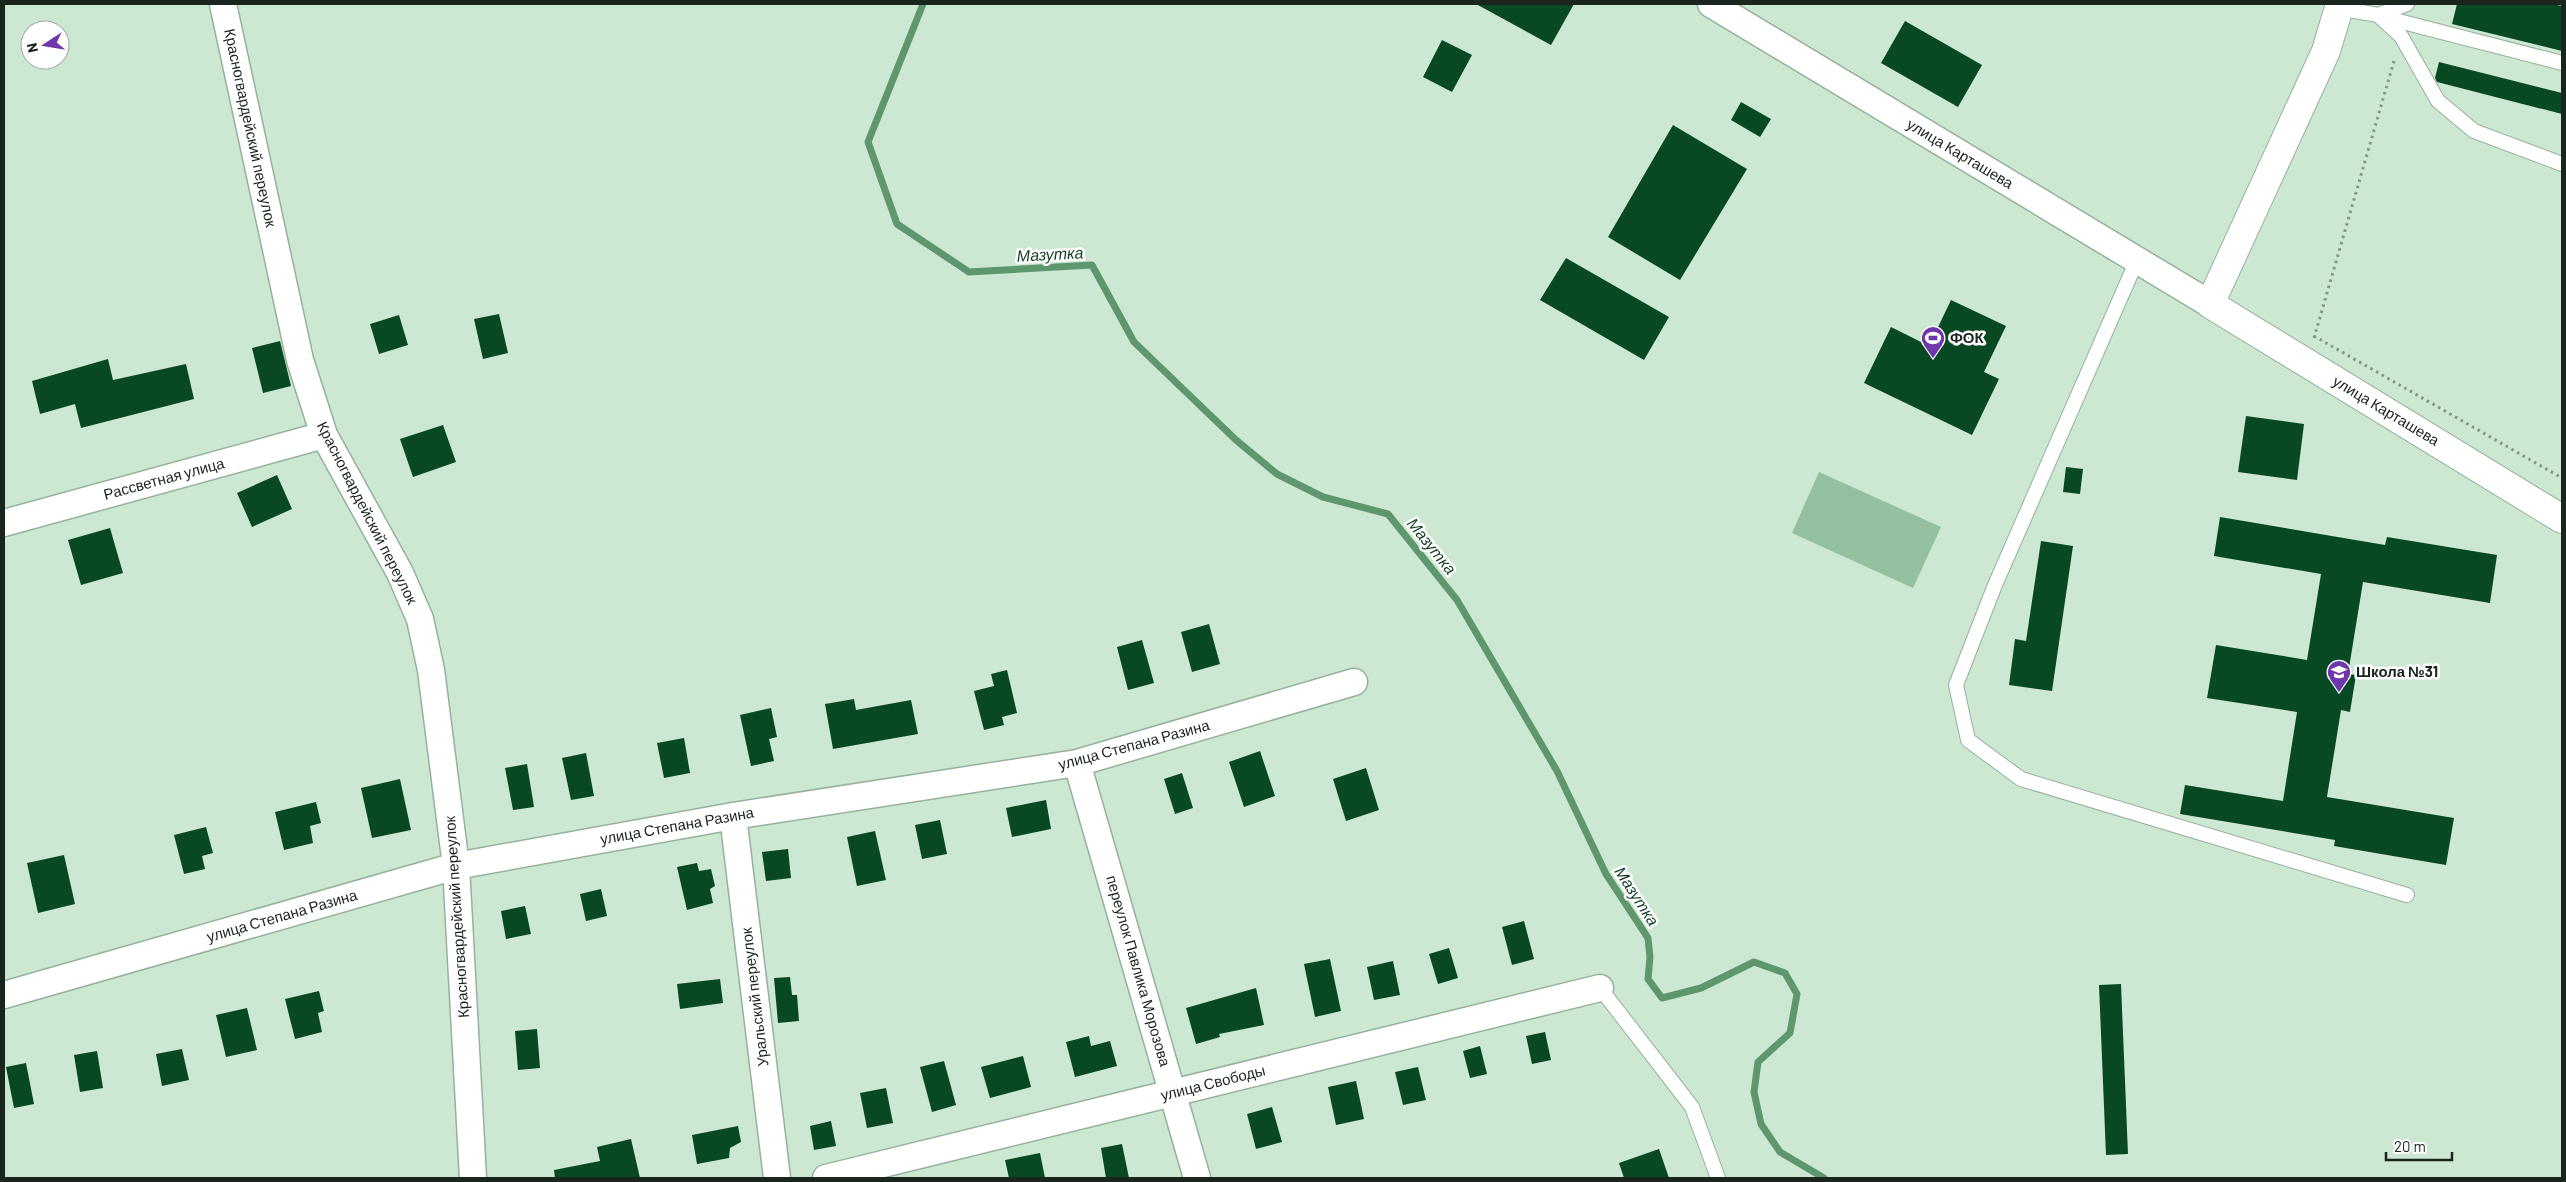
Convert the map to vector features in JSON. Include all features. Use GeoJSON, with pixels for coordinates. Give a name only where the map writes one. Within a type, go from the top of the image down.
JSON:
{"type":"FeatureCollection","features":[{"type":"Feature","properties":{"kind":"street","name":"Красногвардейский переулок"},"geometry":{"type":"LineString","coordinates":[[223,4],[300,360],[324,435],[400,573],[420,619],[432,670],[456,866],[473,1178]]}},
{"type":"Feature","properties":{"kind":"street","name":"улица Карташева"},"geometry":{"type":"LineString","coordinates":[[1711,4],[2210,304],[2562,519]]}},
{"type":"Feature","properties":{"kind":"street"},"geometry":{"type":"LineString","coordinates":[[2210,304],[2326,51],[2339,6]]}},
{"type":"Feature","properties":{"kind":"street","name":"Рассветная улица"},"geometry":{"type":"LineString","coordinates":[[4,523],[324,435]]}},
{"type":"Feature","properties":{"kind":"street","name":"улица Степана Разина"},"geometry":{"type":"LineString","coordinates":[[4,995],[456,866],[733,816],[1077,763],[1354,682]]}},
{"type":"Feature","properties":{"kind":"street","name":"переулок Павлика Морозова"},"geometry":{"type":"LineString","coordinates":[[1077,763],[1174,1093],[1197,1178]]}},
{"type":"Feature","properties":{"kind":"street","name":"Уральский переулок"},"geometry":{"type":"LineString","coordinates":[[733,816],[777,1178]]}},
{"type":"Feature","properties":{"kind":"street","name":"улица Свободы"},"geometry":{"type":"LineString","coordinates":[[826,1178],[1600,988]]}},
{"type":"Feature","properties":{"kind":"lane"},"geometry":{"type":"LineString","coordinates":[[2378,16],[2407,4]]}},
{"type":"Feature","properties":{"kind":"lane"},"geometry":{"type":"LineString","coordinates":[[2339,6],[2409,26],[2562,63]]}},
{"type":"Feature","properties":{"kind":"lane"},"geometry":{"type":"LineString","coordinates":[[2378,16],[2401,36],[2438,101],[2474,131],[2562,164]]}},
{"type":"Feature","properties":{"kind":"lane"},"geometry":{"type":"LineString","coordinates":[[2137,260],[1995,585],[1956,685],[1968,740],[2020,778],[2407,895]]}},
{"type":"Feature","properties":{"kind":"lane"},"geometry":{"type":"LineString","coordinates":[[1600,988],[1692,1108],[1718,1178]]}},
{"type":"Feature","properties":{"kind":"path"},"geometry":{"type":"LineString","coordinates":[[2306,363],[2401,36]]}},
{"type":"Feature","properties":{"kind":"path"},"geometry":{"type":"LineString","coordinates":[[2314,336],[2562,478]]}},
{"type":"Feature","properties":{"kind":"green space"},"geometry":{"type":"Polygon","coordinates":[[[1819,472],[1941,527],[1913,588],[1792,533],[1819,472]]]}},
{"type":"Feature","properties":{"kind":"building"},"geometry":{"type":"Polygon","coordinates":[[[1476,4],[1574,4],[1551,45],[1476,4]]]}},
{"type":"Feature","properties":{"kind":"building"},"geometry":{"type":"Polygon","coordinates":[[[2457,4],[2552,4],[2562,6],[2562,51],[2452,24],[2457,4]]]}},
{"type":"Feature","properties":{"kind":"building"},"geometry":{"type":"Polygon","coordinates":[[[1905,21],[1982,65],[1958,107],[1881,63],[1905,21]]]}},
{"type":"Feature","properties":{"kind":"building"},"geometry":{"type":"Polygon","coordinates":[[[1442,40],[1472,55],[1452,92],[1423,77],[1442,40]]]}},
{"type":"Feature","properties":{"kind":"building"},"geometry":{"type":"Polygon","coordinates":[[[2439,62],[2562,93],[2562,114],[2437,82],[2435,78],[2439,62]]]}},
{"type":"Feature","properties":{"kind":"building"},"geometry":{"type":"Polygon","coordinates":[[[1741,102],[1771,119],[1760,137],[1731,120],[1741,102]]]}},
{"type":"Feature","properties":{"kind":"building"},"geometry":{"type":"Polygon","coordinates":[[[1673,125],[1747,169],[1680,280],[1608,237],[1673,125]]]}},
{"type":"Feature","properties":{"kind":"building"},"geometry":{"type":"Polygon","coordinates":[[[1566,258],[1669,317],[1644,360],[1540,300],[1566,258]]]}},
{"type":"Feature","properties":{"kind":"building","name":"ФОК"},"geometry":{"type":"Polygon","coordinates":[[[1951,300],[2006,326],[1984,372],[1999,379],[1972,435],[1864,383],[1891,327],[1929,346],[1951,300]]]}},
{"type":"Feature","properties":{"kind":"building"},"geometry":{"type":"Polygon","coordinates":[[[499,314],[508,353],[483,359],[474,319],[499,314]]]}},
{"type":"Feature","properties":{"kind":"building"},"geometry":{"type":"Polygon","coordinates":[[[399,315],[408,345],[379,354],[370,324],[399,315]]]}},
{"type":"Feature","properties":{"kind":"building"},"geometry":{"type":"Polygon","coordinates":[[[280,341],[291,386],[263,393],[252,348],[280,341]]]}},
{"type":"Feature","properties":{"kind":"building"},"geometry":{"type":"Polygon","coordinates":[[[108,359],[113,380],[186,364],[194,399],[81,428],[75,404],[40,414],[32,381],[108,359]]]}},
{"type":"Feature","properties":{"kind":"building"},"geometry":{"type":"Polygon","coordinates":[[[2246,416],[2304,424],[2297,480],[2238,472],[2246,416]]]}},
{"type":"Feature","properties":{"kind":"building"},"geometry":{"type":"Polygon","coordinates":[[[443,425],[456,462],[413,477],[400,439],[443,425]]]}},
{"type":"Feature","properties":{"kind":"building"},"geometry":{"type":"Polygon","coordinates":[[[2066,467],[2083,469],[2080,494],[2063,492],[2066,467]]]}},
{"type":"Feature","properties":{"kind":"building"},"geometry":{"type":"Polygon","coordinates":[[[277,475],[292,509],[252,527],[237,493],[277,475]]]}},
{"type":"Feature","properties":{"kind":"building"},"geometry":{"type":"Polygon","coordinates":[[[2220,517],[2385,545],[2387,537],[2497,555],[2490,603],[2363,582],[2348,674],[2356,675],[2350,712],[2341,710],[2327,797],[2454,818],[2446,865],[2334,846],[2335,840],[2180,814],[2185,785],[2283,801],[2297,712],[2207,698],[2216,645],[2307,660],[2321,574],[2214,556],[2220,517]]]}},
{"type":"Feature","properties":{"kind":"building"},"geometry":{"type":"Polygon","coordinates":[[[110,528],[123,573],[81,585],[68,540],[110,528]]]}},
{"type":"Feature","properties":{"kind":"building"},"geometry":{"type":"Polygon","coordinates":[[[2041,541],[2073,546],[2052,691],[2009,685],[2015,639],[2026,641],[2041,541]]]}},
{"type":"Feature","properties":{"kind":"building"},"geometry":{"type":"Polygon","coordinates":[[[1209,624],[1220,664],[1192,672],[1181,632],[1209,624]]]}},
{"type":"Feature","properties":{"kind":"building"},"geometry":{"type":"Polygon","coordinates":[[[1142,640],[1154,683],[1128,690],[1117,647],[1142,640]]]}},
{"type":"Feature","properties":{"kind":"building"},"geometry":{"type":"Polygon","coordinates":[[[1007,670],[1017,713],[1002,717],[1004,725],[984,730],[974,691],[994,686],[991,674],[1007,670]]]}},
{"type":"Feature","properties":{"kind":"building"},"geometry":{"type":"Polygon","coordinates":[[[854,699],[856,710],[911,700],[918,734],[833,749],[825,704],[854,699]]]}},
{"type":"Feature","properties":{"kind":"building"},"geometry":{"type":"Polygon","coordinates":[[[771,708],[777,737],[769,739],[774,761],[751,766],[740,715],[771,708]]]}},
{"type":"Feature","properties":{"kind":"building"},"geometry":{"type":"Polygon","coordinates":[[[684,738],[690,773],[664,778],[657,743],[684,738]]]}},
{"type":"Feature","properties":{"kind":"building"},"geometry":{"type":"Polygon","coordinates":[[[1260,751],[1275,796],[1244,807],[1229,762],[1260,751]]]}},
{"type":"Feature","properties":{"kind":"building"},"geometry":{"type":"Polygon","coordinates":[[[586,753],[594,796],[571,800],[562,758],[586,753]]]}},
{"type":"Feature","properties":{"kind":"building"},"geometry":{"type":"Polygon","coordinates":[[[527,764],[534,807],[513,810],[505,768],[527,764]]]}},
{"type":"Feature","properties":{"kind":"building"},"geometry":{"type":"Polygon","coordinates":[[[1366,768],[1379,810],[1346,821],[1333,779],[1366,768]]]}},
{"type":"Feature","properties":{"kind":"building"},"geometry":{"type":"Polygon","coordinates":[[[1182,773],[1193,808],[1175,814],[1164,779],[1182,773]]]}},
{"type":"Feature","properties":{"kind":"building"},"geometry":{"type":"Polygon","coordinates":[[[400,779],[411,830],[372,838],[361,788],[400,779]]]}},
{"type":"Feature","properties":{"kind":"building"},"geometry":{"type":"Polygon","coordinates":[[[1046,800],[1051,829],[1012,837],[1006,808],[1046,800]]]}},
{"type":"Feature","properties":{"kind":"building"},"geometry":{"type":"Polygon","coordinates":[[[316,802],[321,823],[310,826],[313,843],[284,850],[275,812],[316,802]]]}},
{"type":"Feature","properties":{"kind":"building"},"geometry":{"type":"Polygon","coordinates":[[[940,820],[947,854],[922,859],[915,825],[940,820]]]}},
{"type":"Feature","properties":{"kind":"building"},"geometry":{"type":"Polygon","coordinates":[[[206,827],[213,853],[202,856],[205,869],[184,874],[174,835],[206,827]]]}},
{"type":"Feature","properties":{"kind":"building"},"geometry":{"type":"Polygon","coordinates":[[[875,831],[886,880],[857,886],[847,837],[875,831]]]}},
{"type":"Feature","properties":{"kind":"building"},"geometry":{"type":"Polygon","coordinates":[[[788,849],[791,878],[766,881],[762,852],[788,849]]]}},
{"type":"Feature","properties":{"kind":"building"},"geometry":{"type":"Polygon","coordinates":[[[64,855],[75,904],[38,913],[27,863],[64,855]]]}},
{"type":"Feature","properties":{"kind":"building"},"geometry":{"type":"Polygon","coordinates":[[[697,863],[699,871],[711,869],[715,886],[710,889],[713,903],[687,910],[677,867],[697,863]]]}},
{"type":"Feature","properties":{"kind":"building"},"geometry":{"type":"Polygon","coordinates":[[[601,889],[607,916],[586,921],[580,894],[601,889]]]}},
{"type":"Feature","properties":{"kind":"building"},"geometry":{"type":"Polygon","coordinates":[[[525,906],[531,934],[506,939],[501,911],[525,906]]]}},
{"type":"Feature","properties":{"kind":"building"},"geometry":{"type":"Polygon","coordinates":[[[1524,921],[1534,959],[1512,965],[1502,927],[1524,921]]]}},
{"type":"Feature","properties":{"kind":"building"},"geometry":{"type":"Polygon","coordinates":[[[1449,948],[1458,978],[1438,984],[1429,954],[1449,948]]]}},
{"type":"Feature","properties":{"kind":"building"},"geometry":{"type":"Polygon","coordinates":[[[1330,959],[1341,1011],[1315,1017],[1304,964],[1330,959]]]}},
{"type":"Feature","properties":{"kind":"building"},"geometry":{"type":"Polygon","coordinates":[[[1393,961],[1400,995],[1374,1000],[1367,967],[1393,961]]]}},
{"type":"Feature","properties":{"kind":"building"},"geometry":{"type":"Polygon","coordinates":[[[790,977],[792,995],[797,995],[799,1021],[778,1023],[774,978],[790,977]]]}},
{"type":"Feature","properties":{"kind":"building"},"geometry":{"type":"Polygon","coordinates":[[[720,979],[723,1003],[680,1009],[677,984],[720,979]]]}},
{"type":"Feature","properties":{"kind":"building"},"geometry":{"type":"Polygon","coordinates":[[[2121,984],[2128,1154],[2106,1155],[2099,985],[2121,984]]]}},
{"type":"Feature","properties":{"kind":"building"},"geometry":{"type":"Polygon","coordinates":[[[1256,988],[1264,1025],[1219,1034],[1220,1037],[1196,1044],[1186,1008],[1256,988]]]}},
{"type":"Feature","properties":{"kind":"building"},"geometry":{"type":"Polygon","coordinates":[[[319,991],[324,1011],[318,1013],[322,1032],[295,1039],[285,999],[319,991]]]}},
{"type":"Feature","properties":{"kind":"building"},"geometry":{"type":"Polygon","coordinates":[[[247,1008],[257,1050],[226,1057],[216,1015],[247,1008]]]}},
{"type":"Feature","properties":{"kind":"building"},"geometry":{"type":"Polygon","coordinates":[[[537,1029],[540,1068],[518,1070],[515,1031],[537,1029]]]}},
{"type":"Feature","properties":{"kind":"building"},"geometry":{"type":"Polygon","coordinates":[[[1545,1032],[1551,1060],[1532,1064],[1526,1036],[1545,1032]]]}},
{"type":"Feature","properties":{"kind":"building"},"geometry":{"type":"Polygon","coordinates":[[[1089,1036],[1091,1046],[1110,1041],[1117,1066],[1075,1077],[1066,1042],[1089,1036]]]}},
{"type":"Feature","properties":{"kind":"building"},"geometry":{"type":"Polygon","coordinates":[[[1480,1046],[1487,1074],[1470,1078],[1463,1051],[1480,1046]]]}},
{"type":"Feature","properties":{"kind":"building"},"geometry":{"type":"Polygon","coordinates":[[[182,1049],[189,1080],[162,1086],[156,1054],[182,1049]]]}},
{"type":"Feature","properties":{"kind":"building"},"geometry":{"type":"Polygon","coordinates":[[[97,1051],[103,1088],[80,1092],[74,1055],[97,1051]]]}},
{"type":"Feature","properties":{"kind":"building"},"geometry":{"type":"Polygon","coordinates":[[[1023,1056],[1031,1087],[990,1098],[981,1067],[1023,1056]]]}},
{"type":"Feature","properties":{"kind":"building"},"geometry":{"type":"Polygon","coordinates":[[[944,1061],[956,1105],[932,1112],[920,1067],[944,1061]]]}},
{"type":"Feature","properties":{"kind":"building"},"geometry":{"type":"Polygon","coordinates":[[[26,1063],[34,1104],[14,1108],[6,1067],[26,1063]]]}},
{"type":"Feature","properties":{"kind":"building"},"geometry":{"type":"Polygon","coordinates":[[[1418,1067],[1426,1100],[1403,1105],[1395,1072],[1418,1067]]]}},
{"type":"Feature","properties":{"kind":"building"},"geometry":{"type":"Polygon","coordinates":[[[1356,1081],[1364,1119],[1336,1125],[1328,1087],[1356,1081]]]}},
{"type":"Feature","properties":{"kind":"building"},"geometry":{"type":"Polygon","coordinates":[[[886,1088],[893,1123],[867,1128],[860,1093],[886,1088]]]}},
{"type":"Feature","properties":{"kind":"building"},"geometry":{"type":"Polygon","coordinates":[[[1272,1107],[1282,1142],[1256,1149],[1247,1114],[1272,1107]]]}},
{"type":"Feature","properties":{"kind":"building"},"geometry":{"type":"Polygon","coordinates":[[[831,1121],[836,1146],[814,1150],[810,1126],[831,1121]]]}},
{"type":"Feature","properties":{"kind":"building"},"geometry":{"type":"Polygon","coordinates":[[[738,1126],[741,1142],[730,1148],[729,1158],[697,1164],[692,1135],[738,1126]]]}},
{"type":"Feature","properties":{"kind":"building"},"geometry":{"type":"Polygon","coordinates":[[[631,1139],[640,1178],[555,1178],[554,1170],[600,1161],[597,1147],[631,1139]]]}},
{"type":"Feature","properties":{"kind":"building"},"geometry":{"type":"Polygon","coordinates":[[[1122,1144],[1129,1178],[1106,1178],[1101,1148],[1122,1144]]]}},
{"type":"Feature","properties":{"kind":"building"},"geometry":{"type":"Polygon","coordinates":[[[1659,1149],[1669,1178],[1624,1178],[1619,1163],[1659,1149]]]}},
{"type":"Feature","properties":{"kind":"building"},"geometry":{"type":"Polygon","coordinates":[[[1040,1153],[1045,1178],[1009,1178],[1005,1160],[1040,1153]]]}},
{"type":"Feature","properties":{"kind":"waterway","name":"Мазутка"},"geometry":{"type":"LineString","coordinates":[[923,4],[868,142],[897,224],[969,272],[1092,265],[1134,342],[1236,440],[1277,474],[1323,497],[1388,514],[1457,600],[1557,771],[1606,874],[1648,938],[1650,957],[1648,979],[1662,998],[1701,988],[1754,962],[1785,973],[1797,994],[1790,1033],[1758,1062],[1754,1092],[1761,1124],[1780,1152],[1824,1178]]}},
{"type":"Feature","properties":{"kind":"place","name":"ФОК"},"geometry":{"type":"Point","coordinates":[1933,359]}},
{"type":"Feature","properties":{"kind":"place","name":"Школа №31"},"geometry":{"type":"Point","coordinates":[2339,693]}}]}
